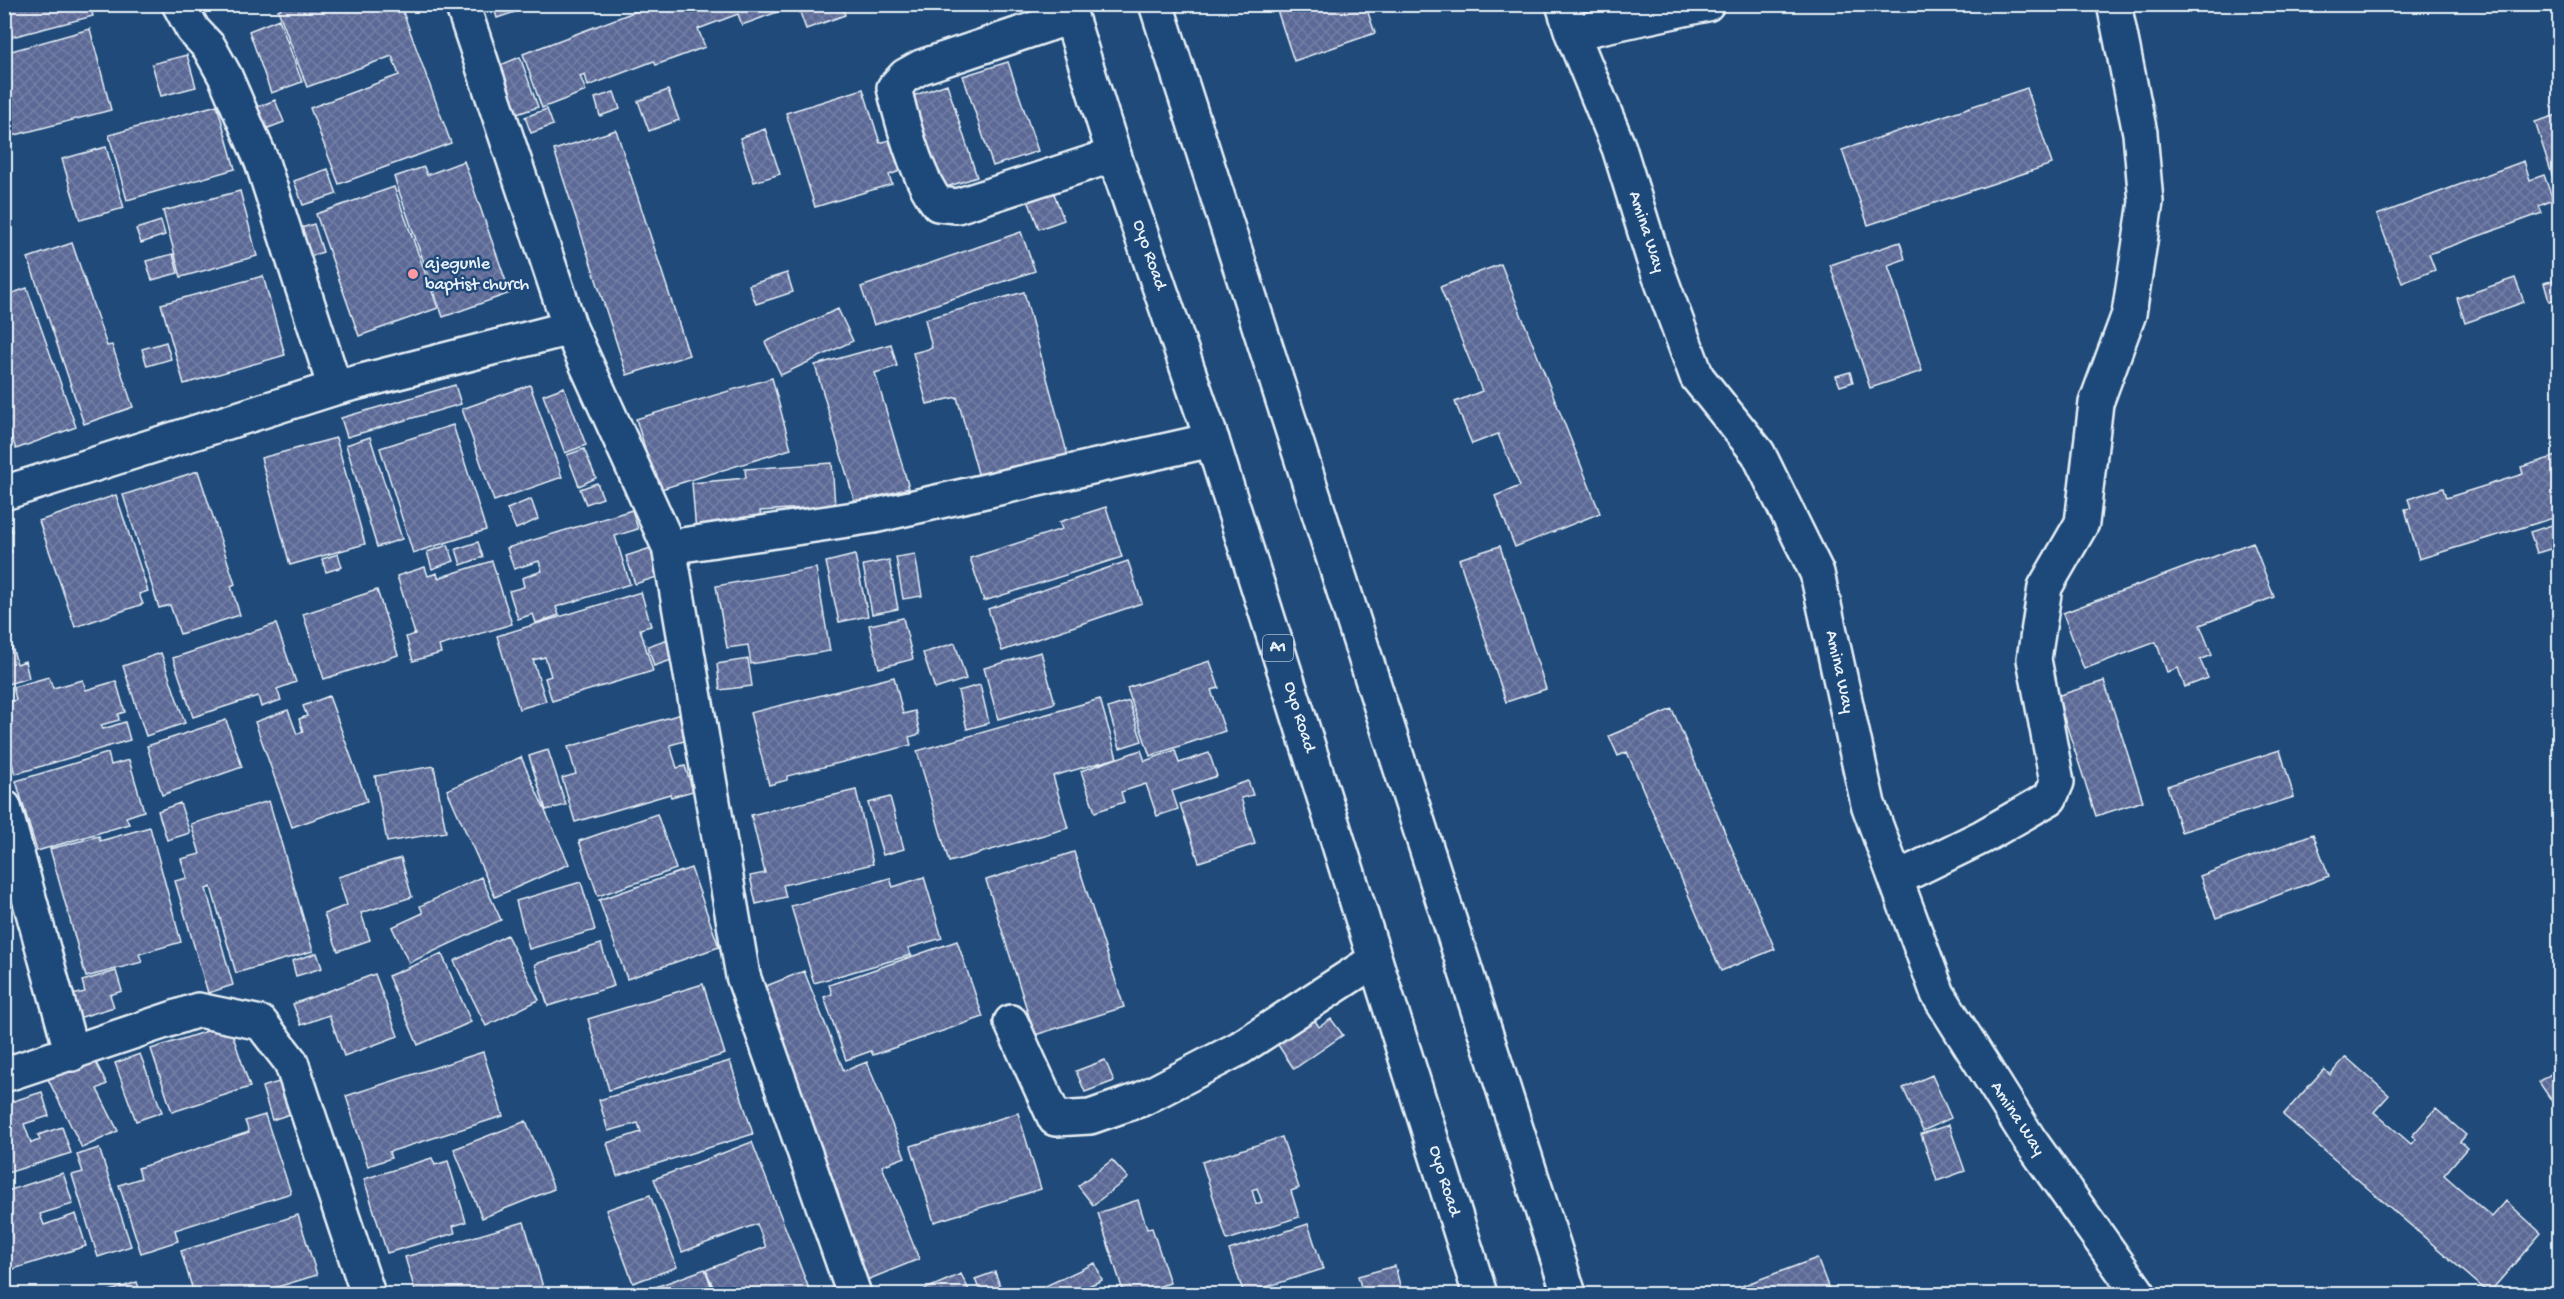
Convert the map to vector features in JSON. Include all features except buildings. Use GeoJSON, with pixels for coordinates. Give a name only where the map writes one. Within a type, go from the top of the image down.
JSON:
{"type":"FeatureCollection","features":[{"type":"Feature","properties":{"kind":"main road"},"geometry":{"type":"LineString","coordinates":[[178,4],[193,30],[209,47],[225,76],[262,162],[335,388]]}},
{"type":"Feature","properties":{"kind":"main road"},"geometry":{"type":"LineString","coordinates":[[462,4],[570,328],[669,548],[743,976],[854,1294]]}},
{"type":"Feature","properties":{"kind":"main road"},"geometry":{"type":"LineString","coordinates":[[1156,4],[1569,1294]]}},
{"type":"Feature","properties":{"kind":"main road","name":"Amina Way"},"geometry":{"type":"LineString","coordinates":[[1707,4],[1567,19],[1619,148],[1653,258],[1697,377],[1758,453],[1817,573],[1868,804],[1938,994],[2029,1139],[2139,1294]]}},
{"type":"Feature","properties":{"kind":"main road"},"geometry":{"type":"LineString","coordinates":[[1896,879],[1982,837],[2050,798],[2056,782],[2034,659],[2045,587],[2082,523],[2096,403],[2128,314],[2146,201],[2140,133],[2114,4]]}},
{"type":"Feature","properties":{"kind":"main road"},"geometry":{"type":"LineString","coordinates":[[1068,11],[921,67],[905,76],[894,88],[900,111],[928,190],[938,204],[957,206],[1114,155]]}},
{"type":"Feature","properties":{"kind":"main road","name":"Oyo Road"},"geometry":{"type":"LineString","coordinates":[[1068,11],[1114,155],[1212,440],[1480,1294]]}},
{"type":"Feature","properties":{"kind":"main road"},"geometry":{"type":"LineString","coordinates":[[4,493],[335,388],[570,328]]}},
{"type":"Feature","properties":{"kind":"main road"},"geometry":{"type":"LineString","coordinates":[[669,548],[874,516],[1212,440]]}},
{"type":"Feature","properties":{"kind":"main road"},"geometry":{"type":"LineString","coordinates":[[4,807],[72,1054]]}},
{"type":"Feature","properties":{"kind":"main road"},"geometry":{"type":"LineString","coordinates":[[1011,1022],[1055,1119],[1090,1117],[1142,1099],[1240,1048],[1375,960]]}},
{"type":"Feature","properties":{"kind":"main road"},"geometry":{"type":"LineString","coordinates":[[4,1075],[198,1010],[261,1023],[291,1062],[368,1294]]}},
{"type":"Feature","properties":{"kind":"place","name":"ajegunle baptist church"},"geometry":{"type":"Point","coordinates":[413,274]}}]}
